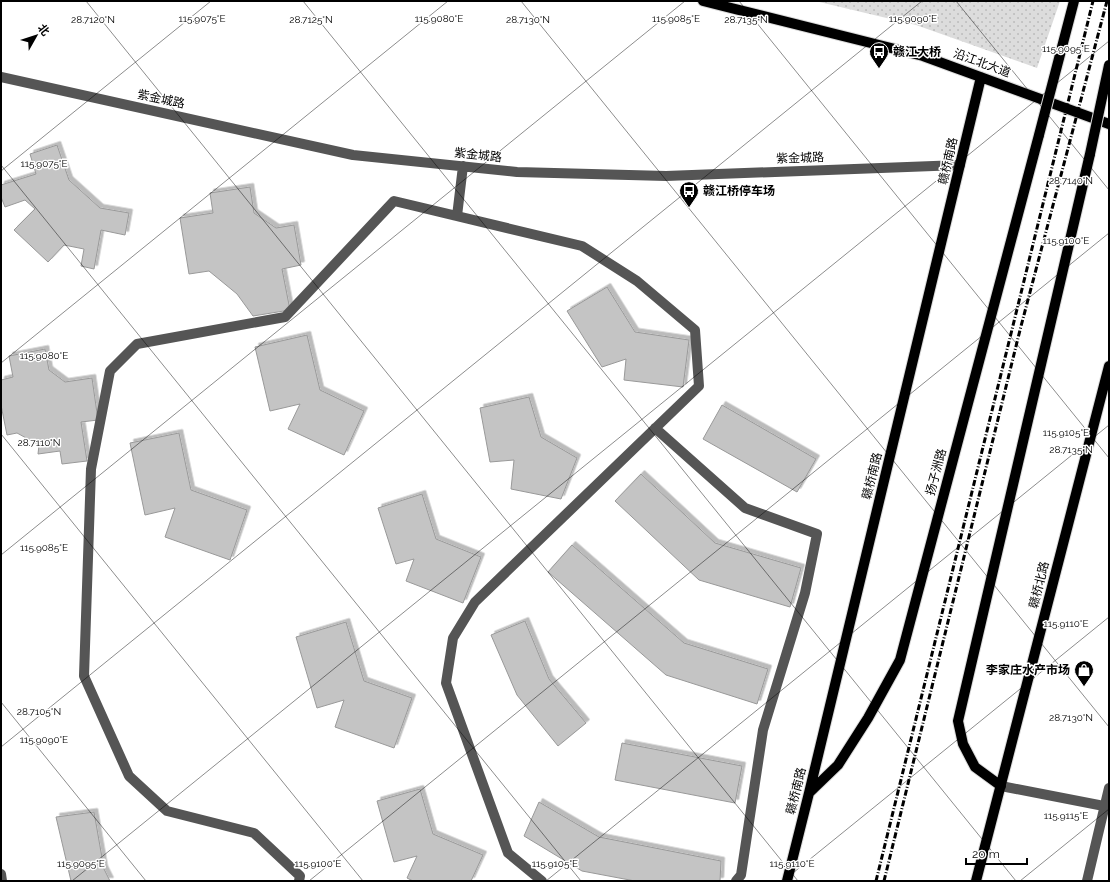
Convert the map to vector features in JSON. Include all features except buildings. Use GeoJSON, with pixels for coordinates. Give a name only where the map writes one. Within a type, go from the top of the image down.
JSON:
{"type":"FeatureCollection","features":[{"type":"Feature","properties":{"kind":"main road","name":"沿江北大道"},"geometry":{"type":"LineString","coordinates":[[703,1],[923,56],[1109,124]]}},
{"type":"Feature","properties":{"kind":"main road","name":"扬子洲路"},"geometry":{"type":"LineString","coordinates":[[809,793],[838,766],[868,718],[900,660],[1074,1]]}},
{"type":"Feature","properties":{"kind":"main road"},"geometry":{"type":"LineString","coordinates":[[1001,786],[975,767],[963,744],[958,721],[1090,154],[1109,65]]}},
{"type":"Feature","properties":{"kind":"main road","name":"赣桥南路"},"geometry":{"type":"LineString","coordinates":[[787,881],[981,77]]}},
{"type":"Feature","properties":{"kind":"main road","name":"赣桥北路"},"geometry":{"type":"LineString","coordinates":[[976,881],[1109,366]]}},
{"type":"Feature","properties":{"kind":"street","name":"紫金城路"},"geometry":{"type":"LineString","coordinates":[[1,77],[353,155],[517,172],[666,176],[960,165]]}},
{"type":"Feature","properties":{"kind":"street"},"geometry":{"type":"LineString","coordinates":[[456,216],[463,166]]}},
{"type":"Feature","properties":{"kind":"street"},"geometry":{"type":"LineString","coordinates":[[299,881],[300,876],[254,833],[167,811],[129,776],[84,676],[91,469],[110,371],[137,344],[285,316],[394,201],[582,246],[637,281],[694,330],[699,386],[475,602],[453,638],[446,683],[508,853],[542,881]]}},
{"type":"Feature","properties":{"kind":"street"},"geometry":{"type":"LineString","coordinates":[[655,428],[745,508],[817,534],[805,593],[762,730],[741,875],[736,881]]}},
{"type":"Feature","properties":{"kind":"street"},"geometry":{"type":"LineString","coordinates":[[1001,786],[1107,807]]}},
{"type":"Feature","properties":{"kind":"street"},"geometry":{"type":"LineString","coordinates":[[1087,881],[1107,807],[1109,788]]}},
{"type":"Feature","properties":{"kind":"street"},"geometry":{"type":"LineString","coordinates":[[1,874],[2,881]]}},
{"type":"Feature","properties":{"kind":"shaded area"},"geometry":{"type":"Polygon","coordinates":[[[815,1],[1060,1],[1037,68],[916,25],[815,1]]]}},
{"type":"Feature","properties":{"kind":"railway"},"geometry":{"type":"LineString","coordinates":[[876,881],[1093,1]]}},
{"type":"Feature","properties":{"kind":"railway"},"geometry":{"type":"LineString","coordinates":[[884,881],[1020,330],[1107,1]]}},
{"type":"Feature","properties":{"kind":"place","name":"赣江大桥"},"geometry":{"type":"Point","coordinates":[879,69]}},
{"type":"Feature","properties":{"kind":"place","name":"赣江桥停车场"},"geometry":{"type":"Point","coordinates":[689,208]}},
{"type":"Feature","properties":{"kind":"place","name":"李家庄水产市场"},"geometry":{"type":"Point","coordinates":[1084,687]}}]}
